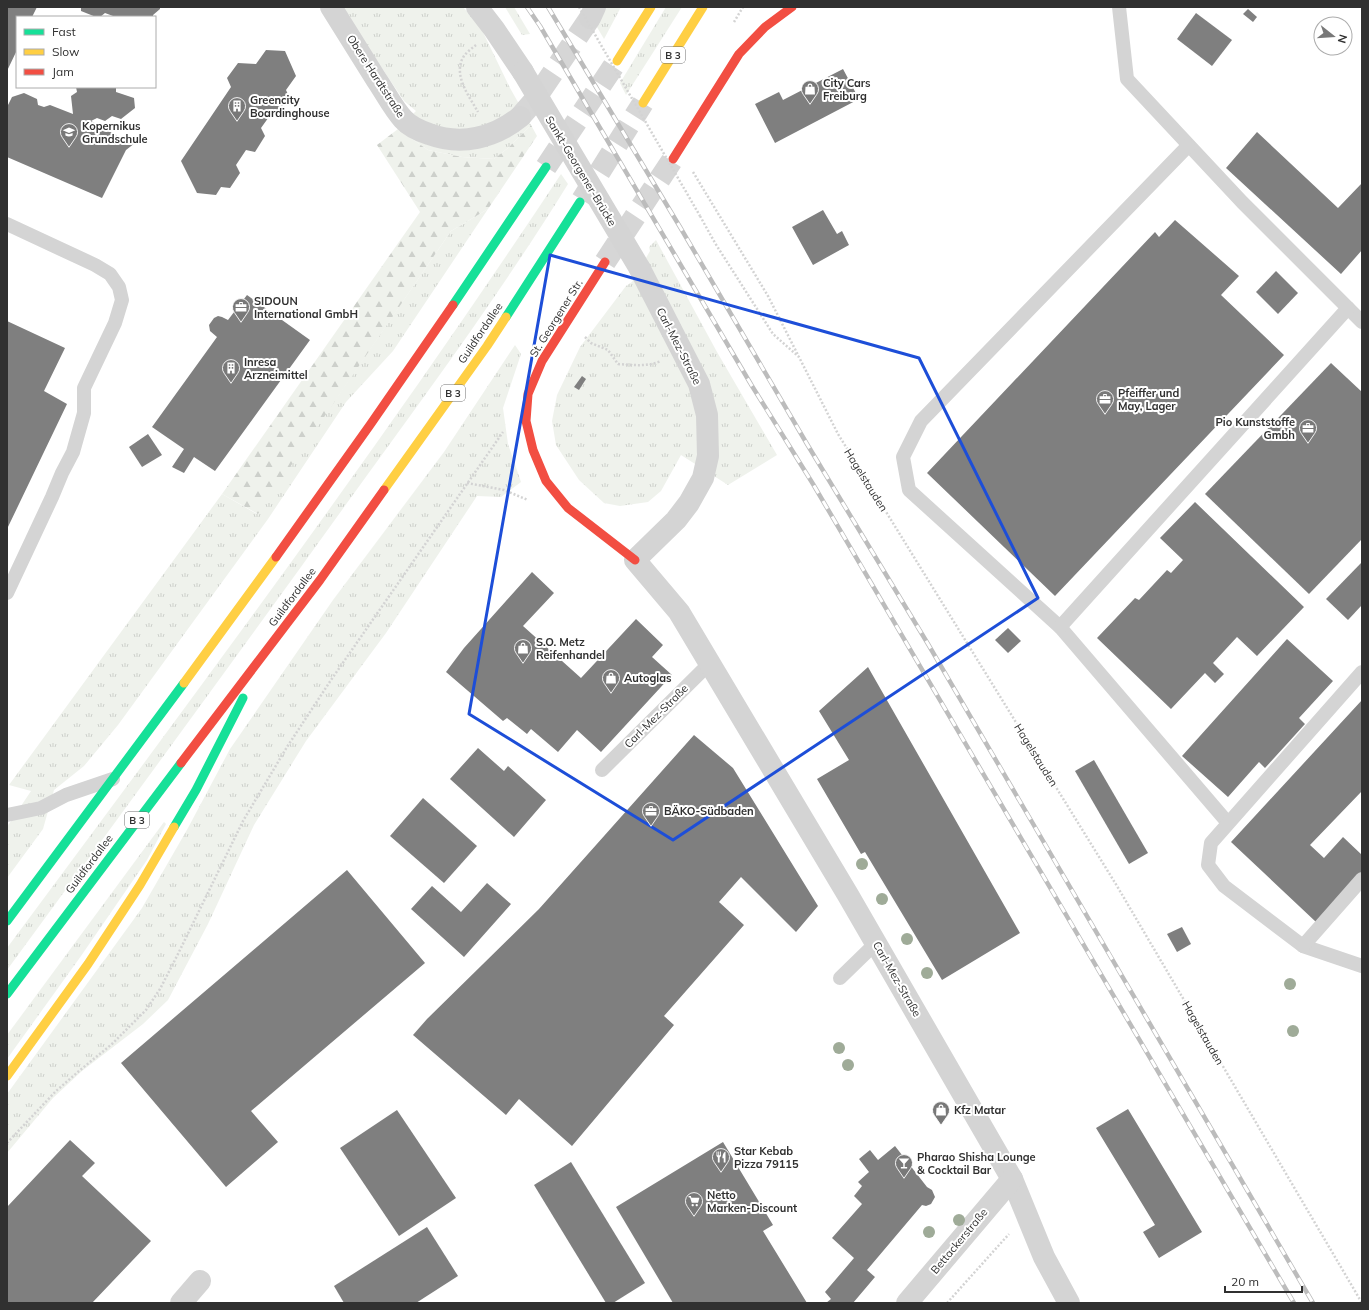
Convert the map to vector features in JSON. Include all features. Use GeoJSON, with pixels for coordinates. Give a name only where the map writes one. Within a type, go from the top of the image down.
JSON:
{"type":"FeatureCollection","features":[{"type":"Feature","properties":{"kind":"main road"},"geometry":{"type":"LineString","coordinates":[[617,61],[651,7]]}},
{"type":"Feature","properties":{"kind":"main road","name":"B 3"},"geometry":{"type":"LineString","coordinates":[[643,103],[703,7]]}},
{"type":"Feature","properties":{"kind":"main road"},"geometry":{"type":"LineString","coordinates":[[673,159],[739,54],[765,27],[792,7]]}},
{"type":"Feature","properties":{"kind":"main road"},"geometry":{"type":"LineString","coordinates":[[7,921],[217,638],[375,418],[546,167]]}},
{"type":"Feature","properties":{"kind":"main road","name":"Guildfordallee"},"geometry":{"type":"LineString","coordinates":[[7,994],[60,921],[320,580],[486,346],[580,202]]}},
{"type":"Feature","properties":{"kind":"main road","name":"St. Georgener Str."},"geometry":{"type":"LineString","coordinates":[[605,262],[542,361],[528,394],[526,421],[532,450],[546,481],[568,508],[635,560]]}},
{"type":"Feature","properties":{"kind":"main road"},"geometry":{"type":"LineString","coordinates":[[7,1076],[88,964],[140,885],[196,790],[269,647]]}},
{"type":"Feature","properties":{"kind":"street","name":"Obere Hardtstraße"},"geometry":{"type":"LineString","coordinates":[[331,7],[392,104],[404,120],[418,130],[440,138],[458,140],[477,139],[493,134],[509,126],[520,117]]}},
{"type":"Feature","properties":{"kind":"street","name":"Sankt-Georgener-Brücke"},"geometry":{"type":"LineString","coordinates":[[476,7],[494,29],[523,72],[640,270]]}},
{"type":"Feature","properties":{"kind":"street","name":"Carl-Mez-Straße"},"geometry":{"type":"LineString","coordinates":[[640,270],[699,384],[707,415],[708,456],[703,478],[689,503],[676,520],[635,560],[679,612],[876,943],[1012,1179],[1044,1257],[1069,1303]]}},
{"type":"Feature","properties":{"kind":"street","name":"Bettackerstraße"},"geometry":{"type":"LineString","coordinates":[[907,1303],[1012,1179]]}},
{"type":"Feature","properties":{"kind":"street"},"geometry":{"type":"LineString","coordinates":[[181,1303],[200,1281]]}},
{"type":"Feature","properties":{"kind":"lane"},"geometry":{"type":"LineString","coordinates":[[1119,7],[1127,79],[1242,202],[1362,322]]}},
{"type":"Feature","properties":{"kind":"lane"},"geometry":{"type":"LineString","coordinates":[[1188,146],[921,422],[903,457],[909,490],[1060,627],[1228,823]]}},
{"type":"Feature","properties":{"kind":"lane"},"geometry":{"type":"LineString","coordinates":[[7,224],[95,265],[110,274],[119,287],[122,300],[115,323],[84,388],[84,413],[73,452],[7,593]]}},
{"type":"Feature","properties":{"kind":"lane"},"geometry":{"type":"LineString","coordinates":[[1060,627],[1348,308]]}},
{"type":"Feature","properties":{"kind":"lane","name":"Carl-Mez-Straße"},"geometry":{"type":"LineString","coordinates":[[602,770],[710,663]]}},
{"type":"Feature","properties":{"kind":"lane"},"geometry":{"type":"LineString","coordinates":[[1362,672],[1210,843],[1208,864],[1224,886],[1303,946],[1362,966]]}},
{"type":"Feature","properties":{"kind":"lane"},"geometry":{"type":"LineString","coordinates":[[7,816],[42,808],[66,795],[113,779]]}},
{"type":"Feature","properties":{"kind":"lane"},"geometry":{"type":"LineString","coordinates":[[1303,946],[1362,879]]}},
{"type":"Feature","properties":{"kind":"lane"},"geometry":{"type":"LineString","coordinates":[[840,978],[876,943]]}},
{"type":"Feature","properties":{"kind":"path","name":"Hagelstauden"},"geometry":{"type":"LineString","coordinates":[[588,11],[716,243],[772,334],[799,357],[838,434],[1117,886],[1362,1303]]}},
{"type":"Feature","properties":{"kind":"path"},"geometry":{"type":"LineString","coordinates":[[473,47],[464,56],[459,69],[462,81],[480,116]]}},
{"type":"Feature","properties":{"kind":"path"},"geometry":{"type":"LineString","coordinates":[[679,150],[768,296],[799,357]]}},
{"type":"Feature","properties":{"kind":"path"},"geometry":{"type":"LineString","coordinates":[[591,343],[608,350],[618,364],[641,365]]}},
{"type":"Feature","properties":{"kind":"path"},"geometry":{"type":"LineString","coordinates":[[7,1142],[56,1091],[112,1044],[146,1010],[160,990],[243,821],[287,747],[331,680],[507,426]]}},
{"type":"Feature","properties":{"kind":"path"},"geometry":{"type":"LineString","coordinates":[[467,483],[504,490],[530,500]]}},
{"type":"Feature","properties":{"kind":"path"},"geometry":{"type":"LineString","coordinates":[[947,1303],[1026,1214]]}},
{"type":"Feature","properties":{"kind":"highlighted area"},"geometry":{"type":"Polygon","coordinates":[[[550,255],[919,358],[1038,598],[673,840],[469,714],[550,255]]]}},
{"type":"Feature","properties":{"kind":"green space"},"geometry":{"type":"Polygon","coordinates":[[[341,7],[463,7],[480,26],[510,88],[531,125],[508,148],[494,159],[462,157],[428,150],[398,129],[416,111],[404,101],[341,7]]]}},
{"type":"Feature","properties":{"kind":"green space"},"geometry":{"type":"Polygon","coordinates":[[[505,7],[514,7],[530,34],[522,35],[505,7]]]}},
{"type":"Feature","properties":{"kind":"green space"},"geometry":{"type":"Polygon","coordinates":[[[585,7],[621,7],[604,39],[585,7]]]}},
{"type":"Feature","properties":{"kind":"green space"},"geometry":{"type":"Polygon","coordinates":[[[666,7],[682,7],[626,95],[620,83],[666,7]]]}},
{"type":"Feature","properties":{"kind":"green space"},"geometry":{"type":"Polygon","coordinates":[[[531,125],[537,136],[488,209],[451,231],[258,514],[222,494],[420,212],[377,145],[398,129],[428,150],[462,157],[494,159],[508,148],[531,125]]]}},
{"type":"Feature","properties":{"kind":"green space"},"geometry":{"type":"Polygon","coordinates":[[[561,174],[568,184],[488,306],[263,620],[7,970],[7,948],[219,661],[359,468],[495,273],[561,174]]]}},
{"type":"Feature","properties":{"kind":"green space"},"geometry":{"type":"Polygon","coordinates":[[[488,209],[393,351],[346,402],[268,519],[118,725],[84,766],[54,790],[43,829],[7,878],[7,827],[31,791],[9,785],[222,494],[257,514],[451,231],[488,209]]]}},
{"type":"Feature","properties":{"kind":"green space"},"geometry":{"type":"Polygon","coordinates":[[[656,240],[717,352],[777,455],[728,485],[681,455],[661,491],[648,502],[620,506],[604,503],[579,480],[556,445],[552,421],[557,395],[580,347],[626,286],[632,282],[650,251],[649,247],[656,240]]]}},
{"type":"Feature","properties":{"kind":"green space"},"geometry":{"type":"Polygon","coordinates":[[[515,345],[521,354],[503,408],[508,444],[521,482],[501,497],[477,496],[386,633],[306,741],[254,825],[208,924],[168,1000],[143,1024],[82,1071],[53,1098],[7,1153],[7,1094],[142,908],[188,828],[230,749],[333,600],[444,452],[515,345]]]}},
{"type":"Feature","properties":{"kind":"green space"},"geometry":{"type":"Polygon","coordinates":[[[164,822],[166,824],[147,860],[81,956],[7,1059],[7,1035],[164,822]]]}},
{"type":"Feature","properties":{"kind":"building"},"geometry":{"type":"Polygon","coordinates":[[[7,7],[37,7],[32,16],[16,16],[16,52],[7,71],[7,7]]]}},
{"type":"Feature","properties":{"kind":"building"},"geometry":{"type":"Polygon","coordinates":[[[81,7],[160,7],[160,9],[153,16],[113,16],[105,13],[101,16],[94,16],[81,11],[81,7]]]}},
{"type":"Feature","properties":{"kind":"building"},"geometry":{"type":"Polygon","coordinates":[[[1248,9],[1257,17],[1253,22],[1243,14],[1248,9]]]}},
{"type":"Feature","properties":{"kind":"building"},"geometry":{"type":"Polygon","coordinates":[[[1196,13],[1232,40],[1212,66],[1177,39],[1196,13]]]}},
{"type":"Feature","properties":{"kind":"building","name":"Greencity Boardinghouse"},"geometry":{"type":"Polygon","coordinates":[[[266,50],[285,51],[296,76],[286,90],[290,99],[279,114],[271,114],[261,128],[265,136],[255,152],[246,150],[236,165],[240,173],[230,188],[221,187],[216,195],[197,193],[181,161],[231,87],[227,78],[238,63],[256,64],[266,50]]]}},
{"type":"Feature","properties":{"kind":"building"},"geometry":{"type":"Polygon","coordinates":[[[843,69],[859,99],[775,143],[755,104],[779,92],[783,100],[843,69]]]}},
{"type":"Feature","properties":{"kind":"building","name":"Kopernikus Grundschule"},"geometry":{"type":"Polygon","coordinates":[[[76,88],[116,88],[116,92],[134,98],[135,108],[121,119],[112,116],[105,121],[97,118],[91,121],[120,137],[126,135],[133,137],[135,143],[126,150],[102,198],[7,157],[7,107],[12,97],[24,93],[37,99],[38,105],[44,107],[50,105],[73,114],[71,96],[77,92],[76,88]]]}},
{"type":"Feature","properties":{"kind":"building"},"geometry":{"type":"Polygon","coordinates":[[[1257,132],[1338,208],[1362,183],[1362,250],[1341,274],[1226,168],[1257,132]]]}},
{"type":"Feature","properties":{"kind":"building"},"geometry":{"type":"Polygon","coordinates":[[[823,210],[837,234],[842,231],[849,245],[813,265],[792,227],[823,210]]]}},
{"type":"Feature","properties":{"kind":"building","name":"Pfeiffer und May, Lager"},"geometry":{"type":"Polygon","coordinates":[[[1175,220],[1239,276],[1221,295],[1284,355],[1055,596],[927,473],[1155,232],[1159,237],[1175,220]]]}},
{"type":"Feature","properties":{"kind":"building"},"geometry":{"type":"Polygon","coordinates":[[[1276,271],[1298,293],[1278,314],[1256,292],[1276,271]]]}},
{"type":"Feature","properties":{"kind":"building","name":"Inresa Arzneimittel"},"geometry":{"type":"Polygon","coordinates":[[[247,295],[310,340],[215,471],[194,457],[184,473],[172,467],[184,449],[152,427],[217,337],[210,331],[209,325],[214,318],[218,316],[228,320],[247,295]]]}},
{"type":"Feature","properties":{"kind":"building"},"geometry":{"type":"Polygon","coordinates":[[[7,321],[65,348],[44,391],[67,404],[7,529],[7,321]]]}},
{"type":"Feature","properties":{"kind":"building","name":"Pio Kunststoffe Gmbh"},"geometry":{"type":"Polygon","coordinates":[[[1331,363],[1362,392],[1362,539],[1309,594],[1205,494],[1331,363]]]}},
{"type":"Feature","properties":{"kind":"building"},"geometry":{"type":"Polygon","coordinates":[[[582,376],[586,379],[579,390],[574,387],[582,376]]]}},
{"type":"Feature","properties":{"kind":"building"},"geometry":{"type":"Polygon","coordinates":[[[148,434],[162,455],[142,467],[129,447],[148,434]]]}},
{"type":"Feature","properties":{"kind":"building"},"geometry":{"type":"Polygon","coordinates":[[[1195,502],[1304,607],[1257,656],[1237,637],[1213,663],[1224,674],[1215,683],[1205,673],[1171,709],[1097,638],[1135,598],[1139,600],[1167,570],[1171,573],[1183,560],[1160,538],[1195,502]]]}},
{"type":"Feature","properties":{"kind":"building"},"geometry":{"type":"Polygon","coordinates":[[[1362,562],[1362,605],[1348,620],[1326,599],[1362,562]]]}},
{"type":"Feature","properties":{"kind":"building"},"geometry":{"type":"Polygon","coordinates":[[[532,572],[554,593],[523,626],[581,678],[636,619],[663,645],[652,657],[672,675],[601,752],[577,730],[558,752],[531,729],[527,734],[507,718],[503,721],[446,672],[464,648],[532,572]]]}},
{"type":"Feature","properties":{"kind":"building"},"geometry":{"type":"Polygon","coordinates":[[[1008,628],[1021,641],[1008,653],[995,640],[1008,628]]]}},
{"type":"Feature","properties":{"kind":"building"},"geometry":{"type":"Polygon","coordinates":[[[1287,639],[1333,681],[1299,718],[1305,724],[1265,768],[1259,762],[1228,797],[1182,756],[1287,639]]]}},
{"type":"Feature","properties":{"kind":"building"},"geometry":{"type":"Polygon","coordinates":[[[868,667],[1020,933],[942,980],[865,852],[861,854],[817,779],[849,760],[819,711],[868,667]]]}},
{"type":"Feature","properties":{"kind":"building"},"geometry":{"type":"Polygon","coordinates":[[[1362,700],[1362,791],[1310,845],[1324,858],[1343,837],[1362,855],[1362,873],[1316,922],[1231,842],[1362,700]]]}},
{"type":"Feature","properties":{"kind":"building"},"geometry":{"type":"Polygon","coordinates":[[[694,735],[733,768],[818,906],[796,932],[741,877],[719,902],[744,925],[664,1016],[674,1025],[572,1146],[519,1099],[506,1115],[413,1035],[427,1019],[539,909],[694,735]]]}},
{"type":"Feature","properties":{"kind":"building"},"geometry":{"type":"Polygon","coordinates":[[[478,748],[504,771],[508,766],[546,800],[514,837],[450,779],[478,748]]]}},
{"type":"Feature","properties":{"kind":"building"},"geometry":{"type":"Polygon","coordinates":[[[1094,760],[1148,853],[1129,864],[1075,771],[1094,760]]]}},
{"type":"Feature","properties":{"kind":"building"},"geometry":{"type":"Polygon","coordinates":[[[423,798],[477,846],[444,883],[390,836],[423,798]]]}},
{"type":"Feature","properties":{"kind":"building"},"geometry":{"type":"Polygon","coordinates":[[[347,870],[425,963],[251,1111],[278,1142],[226,1187],[121,1063],[347,870]]]}},
{"type":"Feature","properties":{"kind":"building"},"geometry":{"type":"Polygon","coordinates":[[[487,883],[511,904],[464,957],[411,909],[432,886],[461,912],[487,883]]]}},
{"type":"Feature","properties":{"kind":"building"},"geometry":{"type":"Polygon","coordinates":[[[1182,927],[1191,944],[1177,952],[1167,934],[1182,927]]]}},
{"type":"Feature","properties":{"kind":"building"},"geometry":{"type":"Polygon","coordinates":[[[1128,1109],[1202,1232],[1159,1258],[1143,1232],[1155,1225],[1096,1128],[1128,1109]]]}},
{"type":"Feature","properties":{"kind":"building"},"geometry":{"type":"Polygon","coordinates":[[[397,1110],[456,1198],[399,1236],[340,1148],[397,1110]]]}},
{"type":"Feature","properties":{"kind":"building"},"geometry":{"type":"Polygon","coordinates":[[[70,1140],[95,1163],[82,1176],[151,1241],[92,1303],[7,1303],[7,1207],[70,1140]]]}},
{"type":"Feature","properties":{"kind":"building","name":"Netto Marken-Discount"},"geometry":{"type":"Polygon","coordinates":[[[723,1142],[773,1225],[763,1231],[807,1303],[673,1303],[616,1207],[723,1142]]]}},
{"type":"Feature","properties":{"kind":"building"},"geometry":{"type":"Polygon","coordinates":[[[895,1146],[927,1187],[932,1190],[935,1197],[931,1204],[926,1206],[922,1205],[867,1270],[875,1277],[853,1303],[826,1303],[831,1299],[825,1292],[854,1258],[832,1238],[862,1204],[854,1196],[862,1186],[858,1182],[869,1172],[859,1159],[870,1150],[878,1160],[895,1146]]]}},
{"type":"Feature","properties":{"kind":"building"},"geometry":{"type":"Polygon","coordinates":[[[571,1162],[645,1283],[613,1303],[606,1303],[534,1185],[571,1162]]]}},
{"type":"Feature","properties":{"kind":"building"},"geometry":{"type":"Polygon","coordinates":[[[427,1227],[458,1276],[416,1303],[344,1303],[334,1286],[427,1227]]]}},
{"type":"Feature","properties":{"kind":"tunnel"},"geometry":{"type":"LineString","coordinates":[[520,117],[533,102],[590,18]]}},
{"type":"Feature","properties":{"kind":"tunnel"},"geometry":{"type":"LineString","coordinates":[[546,167],[617,61]]}},
{"type":"Feature","properties":{"kind":"tunnel"},"geometry":{"type":"LineString","coordinates":[[582,200],[643,103]]}},
{"type":"Feature","properties":{"kind":"tunnel"},"geometry":{"type":"LineString","coordinates":[[605,262],[673,159]]}},
{"type":"Feature","properties":{"kind":"railway"},"geometry":{"type":"LineString","coordinates":[[527,7],[540,26],[752,386],[813,484],[1294,1303]]}},
{"type":"Feature","properties":{"kind":"railway"},"geometry":{"type":"LineString","coordinates":[[548,7],[680,227],[807,444],[928,644],[1313,1303]]}},
{"type":"Feature","properties":{"kind":"traffic: fast"},"geometry":{"type":"LineString","coordinates":[[453,305],[546,167]]}},
{"type":"Feature","properties":{"kind":"traffic: fast"},"geometry":{"type":"LineString","coordinates":[[506,317],[580,202]]}},
{"type":"Feature","properties":{"kind":"traffic: fast"},"geometry":{"type":"LineString","coordinates":[[7,921],[184,683]]}},
{"type":"Feature","properties":{"kind":"traffic: fast"},"geometry":{"type":"LineString","coordinates":[[174,827],[196,790],[243,698]]}},
{"type":"Feature","properties":{"kind":"traffic: fast"},"geometry":{"type":"LineString","coordinates":[[7,994],[181,763]]}},
{"type":"Feature","properties":{"kind":"traffic: slow"},"geometry":{"type":"LineString","coordinates":[[617,61],[651,7]]}},
{"type":"Feature","properties":{"kind":"traffic: slow"},"geometry":{"type":"LineString","coordinates":[[643,103],[703,7]]}},
{"type":"Feature","properties":{"kind":"traffic: slow"},"geometry":{"type":"LineString","coordinates":[[384,490],[506,317]]}},
{"type":"Feature","properties":{"kind":"traffic: slow"},"geometry":{"type":"LineString","coordinates":[[184,683],[276,557]]}},
{"type":"Feature","properties":{"kind":"traffic: slow"},"geometry":{"type":"LineString","coordinates":[[7,1076],[88,964],[140,885],[174,827]]}},
{"type":"Feature","properties":{"kind":"traffic: jam"},"geometry":{"type":"LineString","coordinates":[[673,159],[739,54],[765,27],[792,7]]}},
{"type":"Feature","properties":{"kind":"traffic: jam"},"geometry":{"type":"LineString","coordinates":[[605,262],[542,361],[528,394],[526,421],[533,450],[546,481],[568,508],[635,560]]}},
{"type":"Feature","properties":{"kind":"traffic: jam"},"geometry":{"type":"LineString","coordinates":[[276,557],[453,305]]}},
{"type":"Feature","properties":{"kind":"traffic: jam"},"geometry":{"type":"LineString","coordinates":[[181,763],[320,580],[384,490]]}},
{"type":"Feature","properties":{"kind":"place","name":"City Cars Freiburg"},"geometry":{"type":"Point","coordinates":[810,104]}},
{"type":"Feature","properties":{"kind":"place","name":"Greencity Boardinghouse"},"geometry":{"type":"Point","coordinates":[237,121]}},
{"type":"Feature","properties":{"kind":"place","name":"Kopernikus Grundschule"},"geometry":{"type":"Point","coordinates":[69,147]}},
{"type":"Feature","properties":{"kind":"place","name":"SIDOUN International GmbH"},"geometry":{"type":"Point","coordinates":[241,322]}},
{"type":"Feature","properties":{"kind":"place","name":"Inresa Arzneimittel"},"geometry":{"type":"Point","coordinates":[231,383]}},
{"type":"Feature","properties":{"kind":"place","name":"Pfeiffer und May, Lager"},"geometry":{"type":"Point","coordinates":[1105,414]}},
{"type":"Feature","properties":{"kind":"place","name":"Pio Kunststoffe Gmbh"},"geometry":{"type":"Point","coordinates":[1308,443]}},
{"type":"Feature","properties":{"kind":"place","name":"S.O. Metz Reifenhandel"},"geometry":{"type":"Point","coordinates":[523,663]}},
{"type":"Feature","properties":{"kind":"place","name":"Autoglas"},"geometry":{"type":"Point","coordinates":[611,693]}},
{"type":"Feature","properties":{"kind":"place","name":"BÄKO-Südbaden"},"geometry":{"type":"Point","coordinates":[651,826]}},
{"type":"Feature","properties":{"kind":"place","name":"Kfz Matar"},"geometry":{"type":"Point","coordinates":[941,1125]}},
{"type":"Feature","properties":{"kind":"place","name":"Star Kebab Pizza 79115"},"geometry":{"type":"Point","coordinates":[721,1172]}},
{"type":"Feature","properties":{"kind":"place","name":"Pharao Shisha Lounge & Cocktail Bar"},"geometry":{"type":"Point","coordinates":[904,1178]}},
{"type":"Feature","properties":{"kind":"place","name":"Netto Marken-Discount"},"geometry":{"type":"Point","coordinates":[694,1216]}}]}
